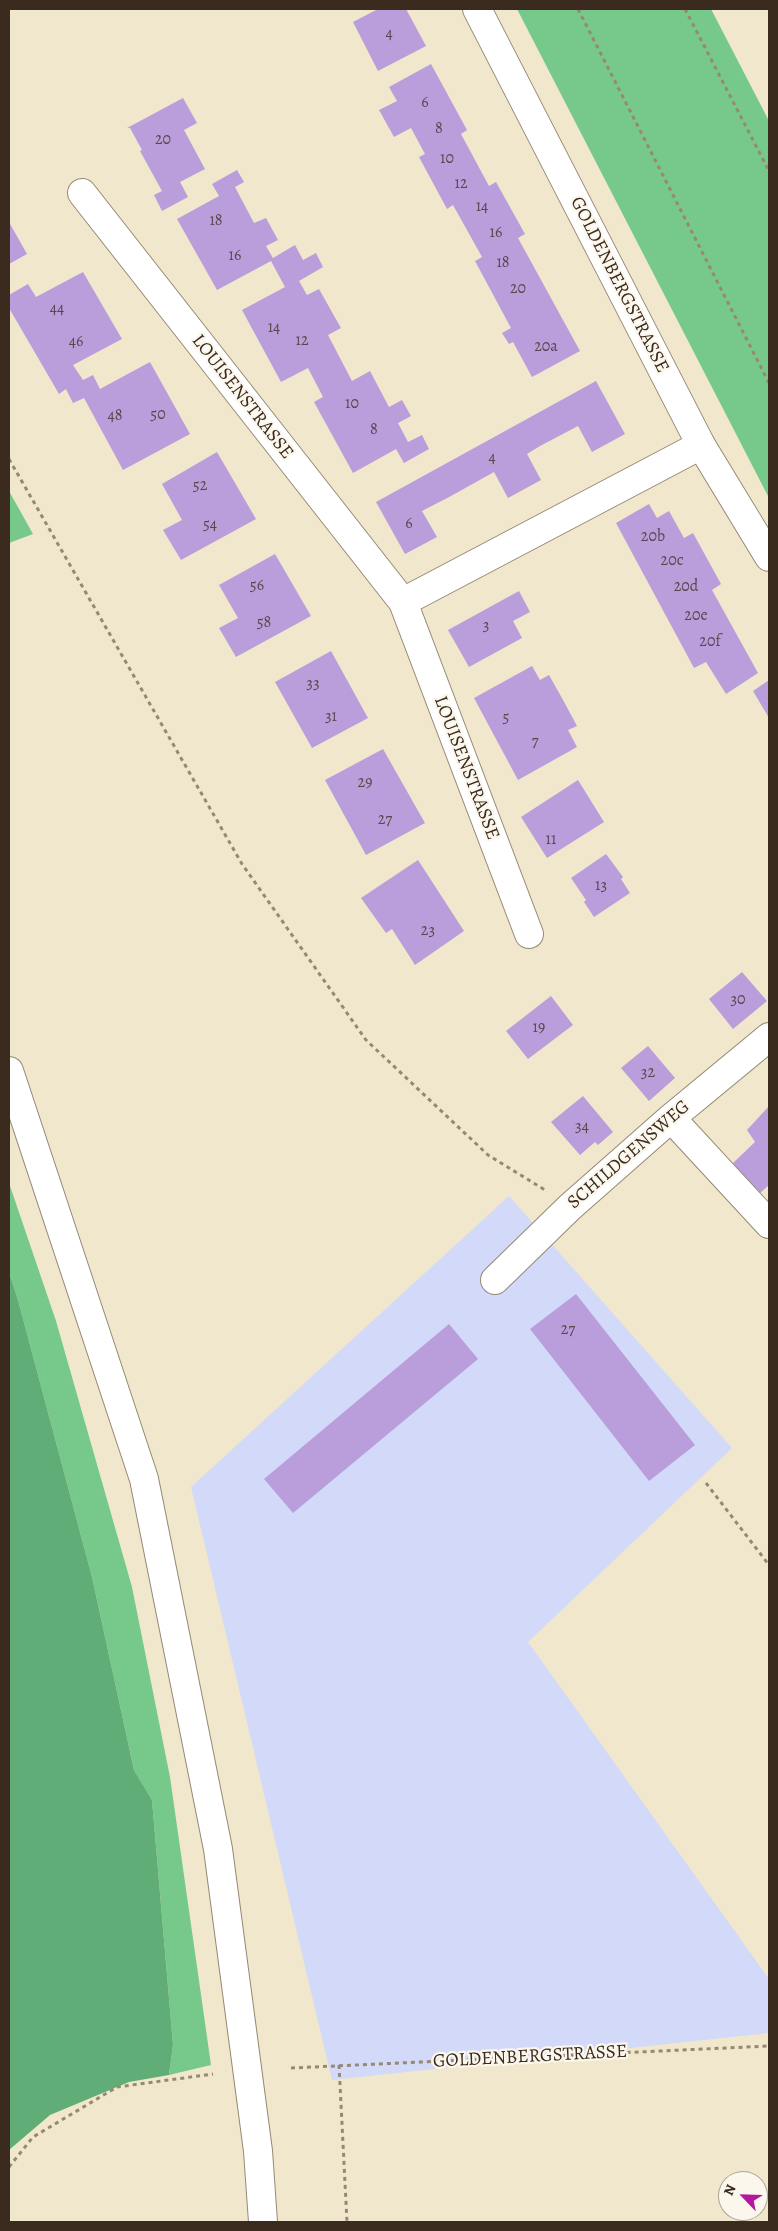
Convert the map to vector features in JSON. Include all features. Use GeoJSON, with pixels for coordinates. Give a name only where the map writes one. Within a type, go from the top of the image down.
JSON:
{"type":"FeatureCollection","features":[{"type":"Feature","properties":{"kind":"street","name":"GOLDENBERGSTRASSE"},"geometry":{"type":"LineString","coordinates":[[477,9],[701,445],[769,558]]}},
{"type":"Feature","properties":{"kind":"street","name":"LOUISENSTRASSE"},"geometry":{"type":"LineString","coordinates":[[82,193],[402,602],[530,934]]}},
{"type":"Feature","properties":{"kind":"street"},"geometry":{"type":"LineString","coordinates":[[402,602],[701,445]]}},
{"type":"Feature","properties":{"kind":"street","name":"SCHILDGENSWEG"},"geometry":{"type":"LineString","coordinates":[[495,1280],[570,1206],[769,1036]]}},
{"type":"Feature","properties":{"kind":"street"},"geometry":{"type":"LineString","coordinates":[[9,1071],[144,1479],[218,1849],[258,2151],[263,2222]]}},
{"type":"Feature","properties":{"kind":"street"},"geometry":{"type":"LineString","coordinates":[[671,1118],[769,1224]]}},
{"type":"Feature","properties":{"kind":"path"},"geometry":{"type":"LineString","coordinates":[[578,9],[769,383]]}},
{"type":"Feature","properties":{"kind":"path"},"geometry":{"type":"LineString","coordinates":[[685,9],[769,171]]}},
{"type":"Feature","properties":{"kind":"path"},"geometry":{"type":"LineString","coordinates":[[9,459],[242,864],[366,1040],[488,1155],[570,1206]]}},
{"type":"Feature","properties":{"kind":"path"},"geometry":{"type":"LineString","coordinates":[[706,1483],[769,1565]]}},
{"type":"Feature","properties":{"kind":"path","name":"GOLDENBERGSTRASSE"},"geometry":{"type":"LineString","coordinates":[[291,2068],[769,2046]]}},
{"type":"Feature","properties":{"kind":"path"},"geometry":{"type":"LineString","coordinates":[[340,2065],[346,2222]]}},
{"type":"Feature","properties":{"kind":"path"},"geometry":{"type":"LineString","coordinates":[[9,2167],[33,2137],[117,2087],[213,2074]]}},
{"type":"Feature","properties":{"kind":"shaded area"},"geometry":{"type":"Polygon","coordinates":[[[509,1196],[732,1448],[528,1642],[769,1979],[769,2033],[332,2080],[191,1487],[509,1196]]]}},
{"type":"Feature","properties":{"kind":"green space"},"geometry":{"type":"Polygon","coordinates":[[[517,9],[711,9],[769,121],[769,498],[517,9]]]}},
{"type":"Feature","properties":{"kind":"green space"},"geometry":{"type":"Polygon","coordinates":[[[9,491],[33,534],[9,543],[9,491]]]}},
{"type":"Feature","properties":{"kind":"green space"},"geometry":{"type":"Polygon","coordinates":[[[9,1183],[56,1321],[132,1587],[170,1777],[211,2065],[169,2075],[173,2045],[152,1800],[134,1770],[92,1577],[9,1272],[9,1183]]]}},
{"type":"Feature","properties":{"kind":"green space"},"geometry":{"type":"Polygon","coordinates":[[[9,1272],[92,1577],[134,1770],[152,1800],[173,2045],[169,2075],[129,2082],[50,2115],[9,2150],[9,1272]]]}},
{"type":"Feature","properties":{"kind":"building"},"geometry":{"type":"Polygon","coordinates":[[[378,9],[406,9],[426,46],[378,71],[353,22],[378,9]]]}},
{"type":"Feature","properties":{"kind":"building"},"geometry":{"type":"Polygon","coordinates":[[[431,64],[467,130],[461,134],[489,186],[496,182],[525,234],[518,238],[580,351],[532,377],[513,342],[509,344],[502,333],[511,328],[475,261],[482,257],[453,205],[447,209],[419,157],[425,154],[411,128],[394,137],[379,110],[397,101],[389,87],[431,64]]]}},
{"type":"Feature","properties":{"kind":"building"},"geometry":{"type":"Polygon","coordinates":[[[183,98],[197,123],[184,130],[205,169],[180,182],[188,197],[162,211],[154,195],[162,191],[140,151],[142,150],[130,128],[127,128],[183,98]]]}},
{"type":"Feature","properties":{"kind":"building"},"geometry":{"type":"Polygon","coordinates":[[[237,170],[244,182],[235,187],[254,223],[266,218],[278,240],[266,246],[273,258],[295,245],[303,260],[316,253],[323,267],[299,281],[307,295],[319,289],[341,328],[328,335],[352,381],[370,371],[389,407],[402,400],[411,416],[398,423],[408,442],[422,435],[429,449],[404,463],[396,449],[353,473],[314,402],[323,397],[308,368],[281,382],[242,310],[285,287],[271,261],[217,290],[177,219],[219,196],[212,184],[237,170]]]}},
{"type":"Feature","properties":{"kind":"building"},"geometry":{"type":"Polygon","coordinates":[[[9,222],[27,254],[9,264],[9,222]]]}},
{"type":"Feature","properties":{"kind":"building"},"geometry":{"type":"Polygon","coordinates":[[[83,272],[122,339],[73,365],[83,380],[93,375],[100,389],[150,362],[190,434],[123,470],[84,398],[73,403],[66,389],[59,394],[9,308],[9,295],[28,284],[36,297],[83,272]]]}},
{"type":"Feature","properties":{"kind":"building"},"geometry":{"type":"Polygon","coordinates":[[[596,381],[625,434],[592,452],[578,426],[540,446],[527,454],[541,480],[508,498],[494,472],[422,511],[437,537],[405,554],[376,502],[596,381]]]}},
{"type":"Feature","properties":{"kind":"building"},"geometry":{"type":"Polygon","coordinates":[[[217,452],[256,519],[181,560],[163,530],[182,520],[162,484],[217,452]]]}},
{"type":"Feature","properties":{"kind":"building"},"geometry":{"type":"Polygon","coordinates":[[[649,504],[657,518],[669,511],[684,538],[693,533],[721,584],[712,590],[758,673],[726,694],[706,662],[694,668],[616,523],[649,504]]]}},
{"type":"Feature","properties":{"kind":"building"},"geometry":{"type":"Polygon","coordinates":[[[275,554],[311,616],[236,657],[219,628],[238,618],[219,585],[275,554]]]}},
{"type":"Feature","properties":{"kind":"building"},"geometry":{"type":"Polygon","coordinates":[[[519,591],[530,612],[513,621],[522,638],[469,667],[448,630],[519,591]]]}},
{"type":"Feature","properties":{"kind":"building"},"geometry":{"type":"Polygon","coordinates":[[[331,651],[368,718],[312,748],[275,682],[331,651]]]}},
{"type":"Feature","properties":{"kind":"building"},"geometry":{"type":"Polygon","coordinates":[[[532,666],[540,680],[549,675],[563,700],[577,726],[568,730],[577,747],[518,780],[474,698],[532,666]]]}},
{"type":"Feature","properties":{"kind":"building"},"geometry":{"type":"Polygon","coordinates":[[[769,680],[769,718],[753,691],[769,680]]]}},
{"type":"Feature","properties":{"kind":"building"},"geometry":{"type":"Polygon","coordinates":[[[383,749],[425,823],[366,855],[325,780],[383,749]]]}},
{"type":"Feature","properties":{"kind":"building"},"geometry":{"type":"Polygon","coordinates":[[[578,780],[604,822],[547,858],[521,817],[578,780]]]}},
{"type":"Feature","properties":{"kind":"building"},"geometry":{"type":"Polygon","coordinates":[[[606,854],[623,877],[621,879],[630,893],[594,917],[584,902],[586,900],[571,878],[606,854]]]}},
{"type":"Feature","properties":{"kind":"building"},"geometry":{"type":"Polygon","coordinates":[[[418,860],[464,931],[415,965],[392,929],[386,933],[361,898],[418,860]]]}},
{"type":"Feature","properties":{"kind":"building"},"geometry":{"type":"Polygon","coordinates":[[[742,972],[767,1001],[733,1029],[709,999],[742,972]]]}},
{"type":"Feature","properties":{"kind":"building"},"geometry":{"type":"Polygon","coordinates":[[[551,996],[573,1025],[528,1059],[506,1031],[551,996]]]}},
{"type":"Feature","properties":{"kind":"building"},"geometry":{"type":"Polygon","coordinates":[[[648,1046],[675,1078],[649,1101],[621,1068],[648,1046]]]}},
{"type":"Feature","properties":{"kind":"building"},"geometry":{"type":"Polygon","coordinates":[[[583,1096],[613,1132],[598,1145],[595,1142],[580,1155],[551,1122],[583,1096]]]}},
{"type":"Feature","properties":{"kind":"building"},"geometry":{"type":"Polygon","coordinates":[[[769,1106],[769,1185],[759,1194],[733,1163],[755,1142],[747,1130],[769,1106]]]}},
{"type":"Feature","properties":{"kind":"building"},"geometry":{"type":"Polygon","coordinates":[[[576,1294],[695,1445],[649,1481],[530,1329],[576,1294]]]}},
{"type":"Feature","properties":{"kind":"building"},"geometry":{"type":"Polygon","coordinates":[[[449,1324],[478,1359],[293,1513],[264,1479],[449,1324]]]}}]}
